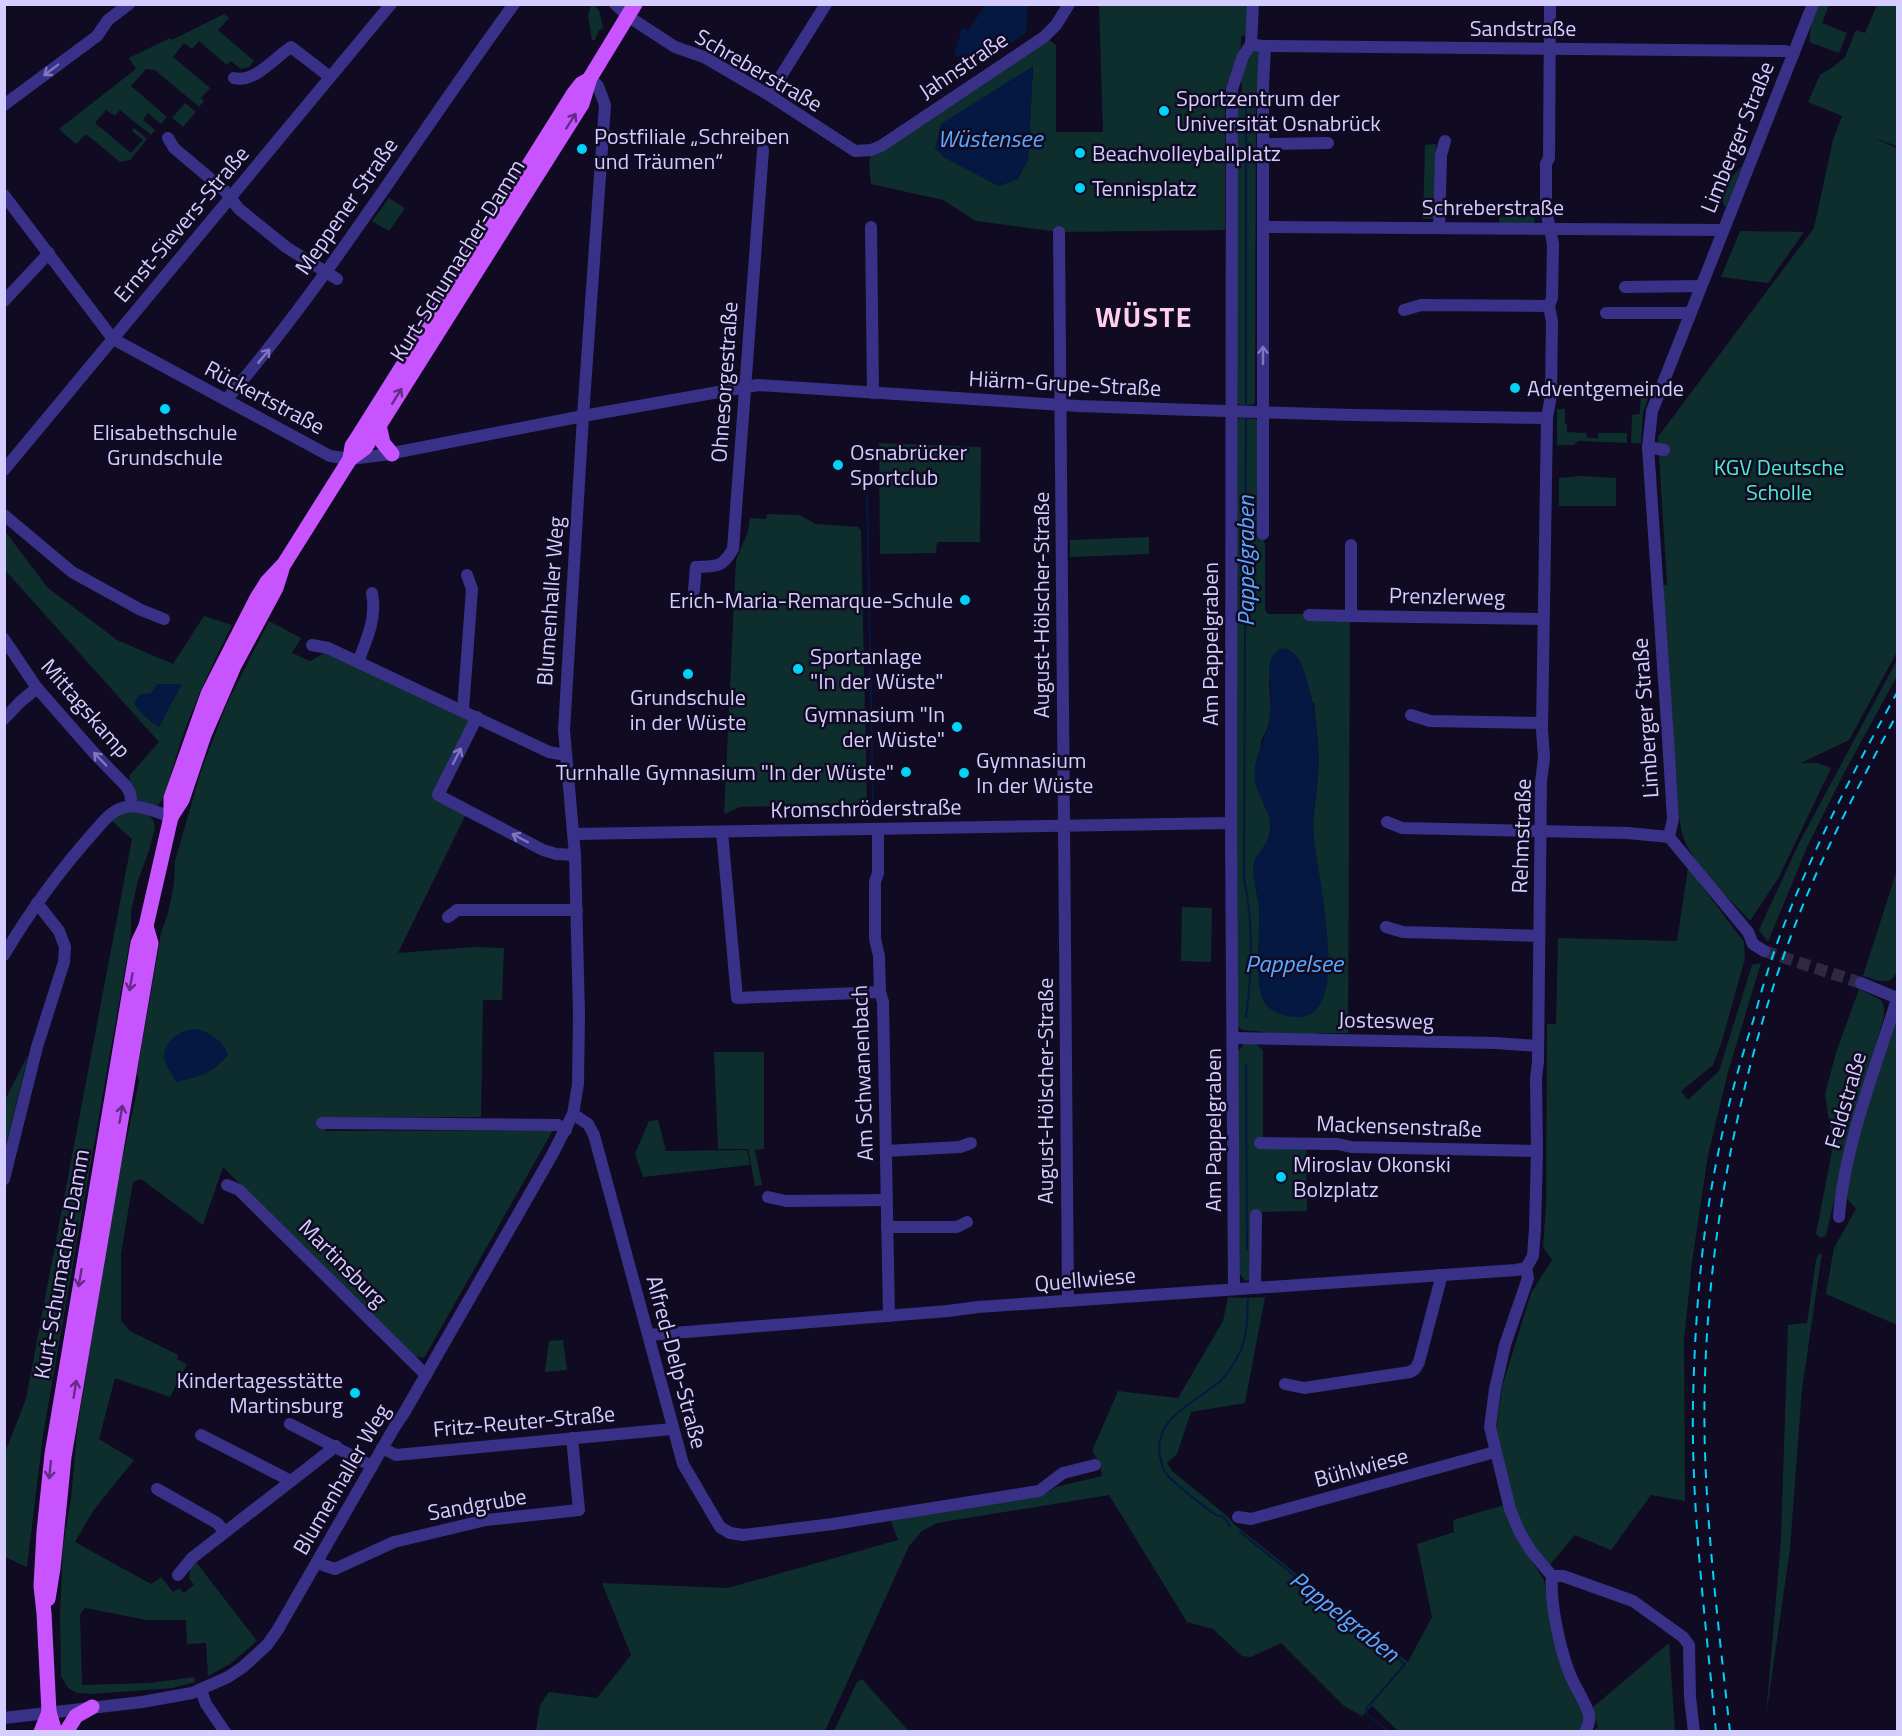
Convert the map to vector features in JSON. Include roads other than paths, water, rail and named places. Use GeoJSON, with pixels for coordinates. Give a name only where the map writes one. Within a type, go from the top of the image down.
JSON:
{"type":"FeatureCollection","features":[{"type":"Feature","properties":{"kind":"main road","name":"Kurt-Schumacher-Damm"},"geometry":{"type":"LineString","coordinates":[[55,1731],[49,1712],[41,1586],[52,1454],[138,943],[146,926],[171,817],[171,798],[208,694],[257,598],[267,582],[284,564],[350,459],[364,448],[379,425],[582,104],[590,78],[632,11],[641,4]]}},
{"type":"Feature","properties":{"kind":"main road","name":"Kurt-Schumacher-Damm"},"geometry":{"type":"LineString","coordinates":[[350,459],[352,446],[574,93],[590,78]]}},
{"type":"Feature","properties":{"kind":"main road"},"geometry":{"type":"LineString","coordinates":[[379,425],[383,443],[392,454]]}},
{"type":"Feature","properties":{"kind":"main road"},"geometry":{"type":"LineString","coordinates":[[66,1731],[76,1716],[92,1707]]}},
{"type":"Feature","properties":{"kind":"main road","name":"Kurt-Schumacher-Damm"},"geometry":{"type":"LineString","coordinates":[[41,1731],[49,1712]]}},
{"type":"Feature","properties":{"kind":"street"},"geometry":{"type":"LineString","coordinates":[[4,105],[97,36],[108,20],[129,4]]}},
{"type":"Feature","properties":{"kind":"street","name":"Ernst-Sievers-Straße"},"geometry":{"type":"LineString","coordinates":[[4,470],[391,4]]}},
{"type":"Feature","properties":{"kind":"street","name":"Meppener Straße"},"geometry":{"type":"LineString","coordinates":[[226,400],[272,346],[326,273],[514,4]]}},
{"type":"Feature","properties":{"kind":"street","name":"Schreberstraße"},"geometry":{"type":"LineString","coordinates":[[615,4],[632,11],[675,47],[704,57],[769,95],[855,151],[871,150]]}},
{"type":"Feature","properties":{"kind":"street"},"geometry":{"type":"LineString","coordinates":[[769,95],[826,4]]}},
{"type":"Feature","properties":{"kind":"street","name":"Jahnstraße"},"geometry":{"type":"LineString","coordinates":[[871,150],[881,146],[1044,37],[1056,25],[1069,4]]}},
{"type":"Feature","properties":{"kind":"street","name":"Am Pappelgraben"},"geometry":{"type":"LineString","coordinates":[[1234,1288],[1231,824],[1232,89],[1243,56],[1251,44],[1253,4]]}},
{"type":"Feature","properties":{"kind":"street","name":"Rehmstraße"},"geometry":{"type":"LineString","coordinates":[[1526,1268],[1533,1256],[1537,1151],[1541,782],[1544,758],[1543,619],[1547,417],[1551,386],[1552,322],[1549,306],[1552,298],[1553,254],[1549,229],[1553,210],[1554,164],[1550,158],[1550,4]]}},
{"type":"Feature","properties":{"kind":"street","name":"Limberger Straße"},"geometry":{"type":"LineString","coordinates":[[1669,837],[1673,819],[1648,447],[1652,411],[1813,4]]}},
{"type":"Feature","properties":{"kind":"street","name":"Sandstraße"},"geometry":{"type":"LineString","coordinates":[[1251,44],[1265,46],[1785,51],[1794,53]]}},
{"type":"Feature","properties":{"kind":"street"},"geometry":{"type":"LineString","coordinates":[[1263,534],[1258,413],[1265,46]]}},
{"type":"Feature","properties":{"kind":"street"},"geometry":{"type":"LineString","coordinates":[[234,78],[241,80],[260,72],[291,47],[330,77]]}},
{"type":"Feature","properties":{"kind":"street","name":"Blumenhaller Weg"},"geometry":{"type":"LineString","coordinates":[[4,1718],[167,1698],[201,1690],[243,1667],[267,1645],[292,1607],[426,1375],[573,1114],[579,1065],[577,910],[574,834],[564,730],[565,693],[605,105],[598,86],[590,78]]}},
{"type":"Feature","properties":{"kind":"street"},"geometry":{"type":"LineString","coordinates":[[168,138],[174,148],[230,197],[239,209],[286,247],[337,279]]}},
{"type":"Feature","properties":{"kind":"street"},"geometry":{"type":"LineString","coordinates":[[1439,228],[1441,155],[1445,141]]}},
{"type":"Feature","properties":{"kind":"street"},"geometry":{"type":"LineString","coordinates":[[1263,144],[1328,143]]}},
{"type":"Feature","properties":{"kind":"street","name":"Ohnesorgestraße"},"geometry":{"type":"LineString","coordinates":[[694,590],[696,567],[717,566],[726,560],[733,549],[763,150]]}},
{"type":"Feature","properties":{"kind":"street","name":"Rückertstraße"},"geometry":{"type":"LineString","coordinates":[[4,195],[113,339],[330,456],[350,459],[392,454],[583,416]]}},
{"type":"Feature","properties":{"kind":"street"},"geometry":{"type":"LineString","coordinates":[[871,226],[873,393]]}},
{"type":"Feature","properties":{"kind":"street","name":"Schreberstraße"},"geometry":{"type":"LineString","coordinates":[[1263,226],[1723,230]]}},
{"type":"Feature","properties":{"kind":"street","name":"August-Hölscher-Straße"},"geometry":{"type":"LineString","coordinates":[[1059,232],[1068,1301]]}},
{"type":"Feature","properties":{"kind":"street"},"geometry":{"type":"LineString","coordinates":[[4,301],[49,253]]}},
{"type":"Feature","properties":{"kind":"street"},"geometry":{"type":"LineString","coordinates":[[1625,286],[1701,286]]}},
{"type":"Feature","properties":{"kind":"street"},"geometry":{"type":"LineString","coordinates":[[1404,310],[1421,305],[1549,306]]}},
{"type":"Feature","properties":{"kind":"street"},"geometry":{"type":"LineString","coordinates":[[1606,313],[1690,313]]}},
{"type":"Feature","properties":{"kind":"street","name":"Hiärm-Grupe-Straße"},"geometry":{"type":"LineString","coordinates":[[583,416],[744,387],[769,385],[1060,404],[1233,412],[1547,417]]}},
{"type":"Feature","properties":{"kind":"street"},"geometry":{"type":"LineString","coordinates":[[1648,447],[1664,450]]}},
{"type":"Feature","properties":{"kind":"street"},"geometry":{"type":"LineString","coordinates":[[4,515],[72,572],[141,610],[164,619]]}},
{"type":"Feature","properties":{"kind":"street"},"geometry":{"type":"LineString","coordinates":[[1351,546],[1351,616]]}},
{"type":"Feature","properties":{"kind":"street"},"geometry":{"type":"LineString","coordinates":[[463,710],[472,589],[467,575]]}},
{"type":"Feature","properties":{"kind":"street"},"geometry":{"type":"LineString","coordinates":[[358,662],[370,631],[375,606],[372,593]]}},
{"type":"Feature","properties":{"kind":"street","name":"Prenzlerweg"},"geometry":{"type":"LineString","coordinates":[[1309,615],[1543,619]]}},
{"type":"Feature","properties":{"kind":"street","name":"Mittagskamp"},"geometry":{"type":"LineString","coordinates":[[4,639],[37,688],[126,786],[130,793],[132,806]]}},
{"type":"Feature","properties":{"kind":"street"},"geometry":{"type":"LineString","coordinates":[[312,645],[328,648],[549,752],[566,755]]}},
{"type":"Feature","properties":{"kind":"street"},"geometry":{"type":"LineString","coordinates":[[4,719],[37,688]]}},
{"type":"Feature","properties":{"kind":"street"},"geometry":{"type":"LineString","coordinates":[[1411,715],[1430,721],[1542,723]]}},
{"type":"Feature","properties":{"kind":"street"},"geometry":{"type":"LineString","coordinates":[[477,717],[438,795],[543,850],[556,854],[575,855]]}},
{"type":"Feature","properties":{"kind":"street"},"geometry":{"type":"LineString","coordinates":[[4,955],[37,903],[66,865],[110,815],[132,806],[171,817]]}},
{"type":"Feature","properties":{"kind":"street"},"geometry":{"type":"LineString","coordinates":[[1387,822],[1402,828],[1628,833],[1669,837],[1748,932],[1753,944],[1764,951]]}},
{"type":"Feature","properties":{"kind":"street","name":"Kromschröderstraße"},"geometry":{"type":"LineString","coordinates":[[574,834],[1231,824]]}},
{"type":"Feature","properties":{"kind":"street","name":"Am Schwanenbach"},"geometry":{"type":"LineString","coordinates":[[879,829],[878,873],[875,882],[875,939],[879,956],[880,992],[883,1002],[889,1316]]}},
{"type":"Feature","properties":{"kind":"street"},"geometry":{"type":"LineString","coordinates":[[722,832],[737,998],[880,992]]}},
{"type":"Feature","properties":{"kind":"street"},"geometry":{"type":"LineString","coordinates":[[4,1179],[37,1047],[63,963],[65,947],[59,931],[37,903]]}},
{"type":"Feature","properties":{"kind":"street"},"geometry":{"type":"LineString","coordinates":[[448,917],[457,910],[577,910]]}},
{"type":"Feature","properties":{"kind":"street"},"geometry":{"type":"LineString","coordinates":[[1386,927],[1402,932],[1539,936]]}},
{"type":"Feature","properties":{"kind":"street"},"geometry":{"type":"LineString","coordinates":[[1861,983],[1897,997]]}},
{"type":"Feature","properties":{"kind":"street","name":"Feldstraße"},"geometry":{"type":"LineString","coordinates":[[1839,1217],[1841,1194],[1856,1133],[1897,997]]}},
{"type":"Feature","properties":{"kind":"street","name":"Jostesweg"},"geometry":{"type":"LineString","coordinates":[[1234,1038],[1496,1043],[1538,1046]]}},
{"type":"Feature","properties":{"kind":"street","name":"Alfred-Delp-Straße"},"geometry":{"type":"LineString","coordinates":[[573,1114],[588,1124],[594,1135],[682,1464],[720,1527],[730,1533],[743,1535],[833,1524],[1039,1491],[1063,1473],[1095,1465]]}},
{"type":"Feature","properties":{"kind":"street"},"geometry":{"type":"LineString","coordinates":[[322,1123],[558,1125],[566,1130]]}},
{"type":"Feature","properties":{"kind":"street"},"geometry":{"type":"LineString","coordinates":[[886,1152],[960,1147],[971,1143]]}},
{"type":"Feature","properties":{"kind":"street","name":"Mackensenstraße"},"geometry":{"type":"LineString","coordinates":[[1260,1143],[1537,1151]]}},
{"type":"Feature","properties":{"kind":"street","name":"Martinsburg"},"geometry":{"type":"LineString","coordinates":[[227,1185],[239,1190],[426,1375]]}},
{"type":"Feature","properties":{"kind":"street"},"geometry":{"type":"LineString","coordinates":[[768,1197],[786,1201],[886,1200]]}},
{"type":"Feature","properties":{"kind":"street"},"geometry":{"type":"LineString","coordinates":[[1255,1287],[1256,1215]]}},
{"type":"Feature","properties":{"kind":"street"},"geometry":{"type":"LineString","coordinates":[[887,1227],[957,1227],[967,1222]]}},
{"type":"Feature","properties":{"kind":"street"},"geometry":{"type":"LineString","coordinates":[[1526,1268],[1527,1278],[1505,1345],[1495,1389],[1490,1427],[1510,1509],[1519,1531],[1531,1551],[1552,1576],[1551,1589],[1569,1671],[1589,1716],[1588,1727],[1585,1731]]}},
{"type":"Feature","properties":{"kind":"street","name":"Quellwiese"},"geometry":{"type":"LineString","coordinates":[[649,1335],[1234,1288],[1526,1268]]}},
{"type":"Feature","properties":{"kind":"street"},"geometry":{"type":"LineString","coordinates":[[1285,1384],[1304,1388],[1410,1372],[1415,1369],[1419,1362],[1440,1275]]}},
{"type":"Feature","properties":{"kind":"street"},"geometry":{"type":"LineString","coordinates":[[290,1424],[372,1466]]}},
{"type":"Feature","properties":{"kind":"street","name":"Fritz-Reuter-Straße"},"geometry":{"type":"LineString","coordinates":[[382,1448],[396,1455],[672,1429]]}},
{"type":"Feature","properties":{"kind":"street"},"geometry":{"type":"LineString","coordinates":[[201,1435],[291,1480]]}},
{"type":"Feature","properties":{"kind":"street","name":"Sandgrube"},"geometry":{"type":"LineString","coordinates":[[317,1563],[335,1569],[394,1542],[486,1520],[579,1510],[572,1438]]}},
{"type":"Feature","properties":{"kind":"street"},"geometry":{"type":"LineString","coordinates":[[178,1575],[192,1558],[336,1446]]}},
{"type":"Feature","properties":{"kind":"street","name":"Bühlwiese"},"geometry":{"type":"LineString","coordinates":[[1238,1516],[1251,1519],[1496,1452]]}},
{"type":"Feature","properties":{"kind":"street"},"geometry":{"type":"LineString","coordinates":[[157,1489],[217,1523],[225,1532]]}},
{"type":"Feature","properties":{"kind":"street"},"geometry":{"type":"LineString","coordinates":[[1552,1576],[1563,1576],[1633,1601],[1683,1637],[1689,1645],[1690,1697],[1694,1731]]}},
{"type":"Feature","properties":{"kind":"street"},"geometry":{"type":"LineString","coordinates":[[201,1690],[206,1704],[225,1731]]}},
{"type":"Feature","properties":{"kind":"water"},"geometry":{"type":"Polygon","coordinates":[[[985,5],[1028,5],[1026,33],[990,58],[954,56],[962,28],[969,30],[985,5]]]}},
{"type":"Feature","properties":{"kind":"water","name":"Wüstensee"},"geometry":{"type":"Polygon","coordinates":[[[1033,66],[1028,160],[1018,179],[999,186],[944,157],[935,148],[941,124],[1033,66]]]}},
{"type":"Feature","properties":{"kind":"water","name":"Pappelsee"},"geometry":{"type":"Polygon","coordinates":[[[1282,648],[1292,651],[1303,667],[1313,705],[1318,746],[1318,775],[1313,824],[1327,933],[1328,964],[1326,990],[1317,1009],[1300,1017],[1285,1016],[1275,1012],[1267,1006],[1261,994],[1258,971],[1259,908],[1253,872],[1254,862],[1269,836],[1270,824],[1256,786],[1255,765],[1269,723],[1270,663],[1276,652],[1282,648]]]}},
{"type":"Feature","properties":{"kind":"water"},"geometry":{"type":"Polygon","coordinates":[[[157,684],[182,684],[159,727],[134,703],[139,695],[151,693],[157,684]]]}},
{"type":"Feature","properties":{"kind":"water"},"geometry":{"type":"Polygon","coordinates":[[[193,1029],[215,1037],[223,1045],[228,1055],[210,1071],[176,1082],[164,1055],[172,1039],[182,1032],[193,1029]]]}},
{"type":"Feature","properties":{"kind":"waterway","name":"Pappelgraben"},"geometry":{"type":"LineString","coordinates":[[1246,104],[1246,406]]}},
{"type":"Feature","properties":{"kind":"waterway","name":"Pappelgraben"},"geometry":{"type":"LineString","coordinates":[[1246,415],[1244,879],[1251,948],[1246,1017]]}},
{"type":"Feature","properties":{"kind":"waterway"},"geometry":{"type":"LineString","coordinates":[[867,494],[873,804]]}},
{"type":"Feature","properties":{"kind":"waterway","name":"Pappelgraben"},"geometry":{"type":"LineString","coordinates":[[1246,1065],[1247,1250]]}},
{"type":"Feature","properties":{"kind":"waterway","name":"Pappelgraben"},"geometry":{"type":"LineString","coordinates":[[1230,1526],[1224,1517],[1216,1515],[1167,1475],[1161,1462],[1160,1443],[1169,1421],[1219,1382],[1234,1364],[1240,1352],[1247,1325],[1248,1298]]}},
{"type":"Feature","properties":{"kind":"waterway","name":"Pappelgraben"},"geometry":{"type":"LineString","coordinates":[[1240,1532],[1405,1664],[1366,1709],[1367,1714],[1389,1732]]}},
{"type":"Feature","properties":{"kind":"tunnel"},"geometry":{"type":"LineString","coordinates":[[1764,951],[1861,983]]}},
{"type":"Feature","properties":{"kind":"railway"},"geometry":{"type":"LineString","coordinates":[[1716,1732],[1700,1567],[1693,1443],[1697,1308],[1712,1185],[1734,1085],[1781,932],[1824,833],[1898,691]]}},
{"type":"Feature","properties":{"kind":"railway"},"geometry":{"type":"LineString","coordinates":[[1730,1732],[1718,1627],[1705,1452],[1705,1382],[1709,1310],[1728,1164],[1762,1022],[1785,953],[1830,843],[1898,712]]}},
{"type":"Feature","properties":{"kind":"place","name":"Sportzentrum der Universität Osnabrück"},"geometry":{"type":"Point","coordinates":[1164,111]}},
{"type":"Feature","properties":{"kind":"place","name":"Postfiliale „Schreiben und Träumen“"},"geometry":{"type":"Point","coordinates":[582,149]}},
{"type":"Feature","properties":{"kind":"place","name":"Beachvolleyballplatz"},"geometry":{"type":"Point","coordinates":[1080,153]}},
{"type":"Feature","properties":{"kind":"place","name":"Tennisplatz"},"geometry":{"type":"Point","coordinates":[1080,188]}},
{"type":"Feature","properties":{"kind":"place","name":"Adventgemeinde"},"geometry":{"type":"Point","coordinates":[1515,388]}},
{"type":"Feature","properties":{"kind":"place","name":"Elisabethschule Grundschule"},"geometry":{"type":"Point","coordinates":[165,409]}},
{"type":"Feature","properties":{"kind":"place","name":"Osnabrücker Sportclub"},"geometry":{"type":"Point","coordinates":[838,465]}},
{"type":"Feature","properties":{"kind":"place","name":"Erich-Maria-Remarque-Schule"},"geometry":{"type":"Point","coordinates":[965,600]}},
{"type":"Feature","properties":{"kind":"place","name":"Sportanlage \"In der Wüste\""},"geometry":{"type":"Point","coordinates":[798,669]}},
{"type":"Feature","properties":{"kind":"place","name":"Grundschule in der Wüste"},"geometry":{"type":"Point","coordinates":[688,674]}},
{"type":"Feature","properties":{"kind":"place","name":"Gymnasium \"In der Wüste\""},"geometry":{"type":"Point","coordinates":[957,727]}},
{"type":"Feature","properties":{"kind":"place","name":"Turnhalle Gymnasium \"In der Wüste\""},"geometry":{"type":"Point","coordinates":[906,772]}},
{"type":"Feature","properties":{"kind":"place","name":"Gymnasium In der Wüste"},"geometry":{"type":"Point","coordinates":[964,773]}},
{"type":"Feature","properties":{"kind":"place","name":"Miroslav Okonski Bolzplatz"},"geometry":{"type":"Point","coordinates":[1281,1177]}},
{"type":"Feature","properties":{"kind":"place","name":"Kindertagesstätte Martinsburg"},"geometry":{"type":"Point","coordinates":[355,1393]}},
{"type":"Feature","properties":{"kind":"district","name":"WÜSTE"},"geometry":{"type":"Point","coordinates":[1144,316]}},
{"type":"Feature","properties":{"kind":"park label","name":"KGV Deutsche Scholle"},"geometry":{"type":"Point","coordinates":[1779,480]}}]}
